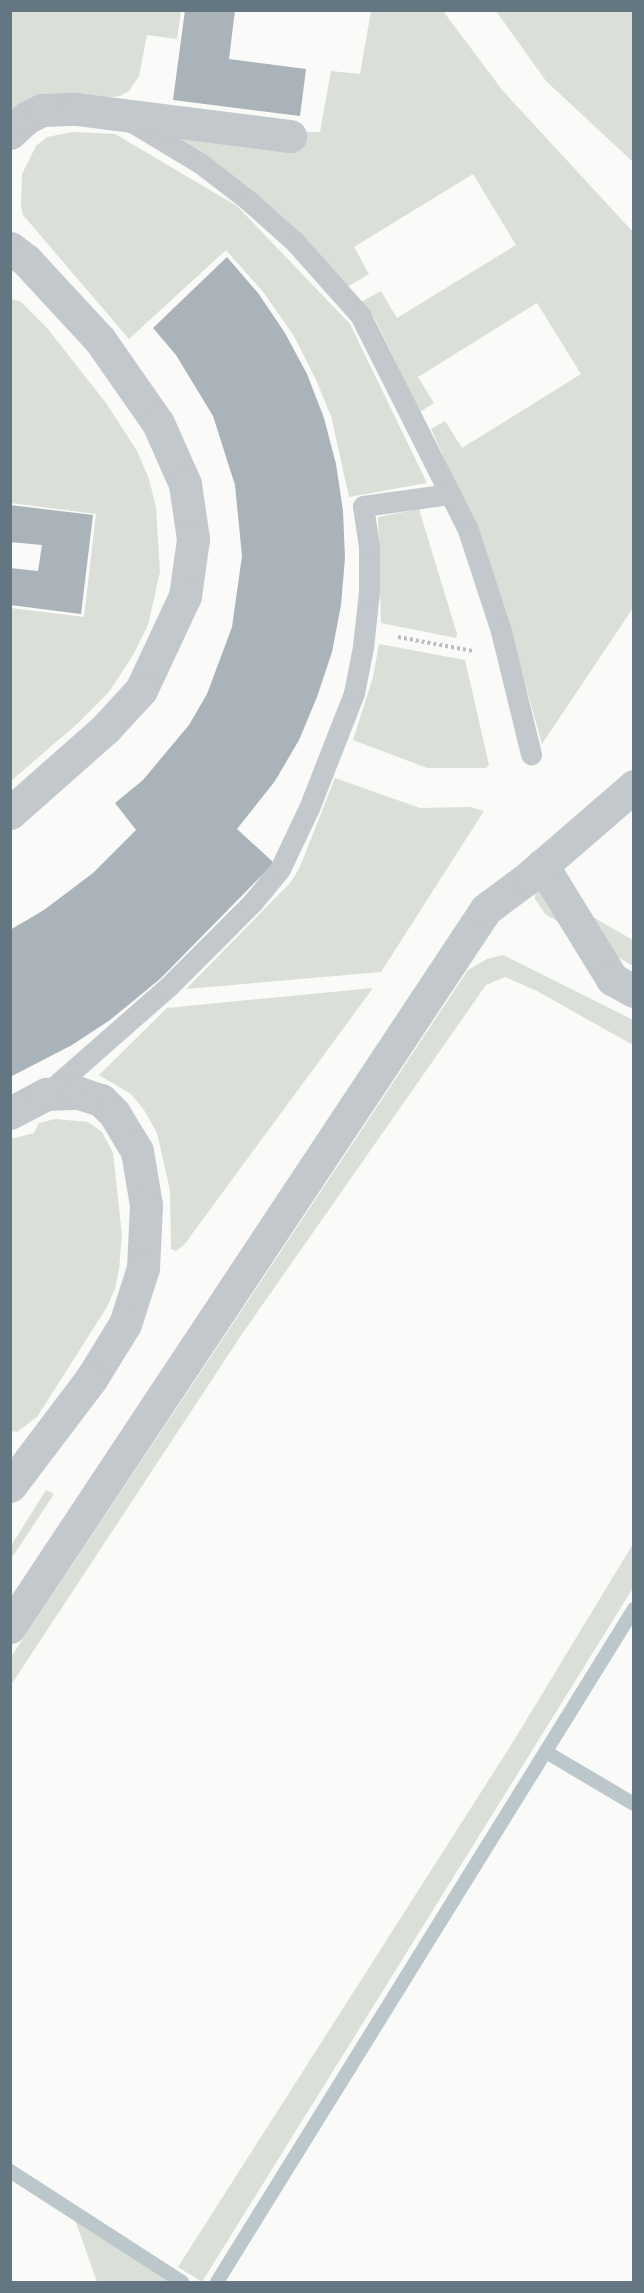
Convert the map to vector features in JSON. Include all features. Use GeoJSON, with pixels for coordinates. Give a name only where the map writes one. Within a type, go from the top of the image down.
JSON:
{"type":"FeatureCollection","features":[{"type":"Feature","properties":{"kind":"street"},"geometry":{"type":"LineString","coordinates":[[10,133],[26,118],[42,110],[76,109],[290,136]]}},
{"type":"Feature","properties":{"kind":"street"},"geometry":{"type":"LineString","coordinates":[[10,248],[26,260],[100,340],[158,423],[185,484],[193,539],[185,596],[141,690],[105,729],[10,813]]}},
{"type":"Feature","properties":{"kind":"street"},"geometry":{"type":"LineString","coordinates":[[10,1628],[486,909],[542,865],[633,786]]}},
{"type":"Feature","properties":{"kind":"street"},"geometry":{"type":"LineString","coordinates":[[542,865],[612,980],[633,991]]}},
{"type":"Feature","properties":{"kind":"street"},"geometry":{"type":"LineString","coordinates":[[10,1113],[46,1094],[79,1093],[101,1100],[114,1113],[137,1150],[146,1205],[143,1268],[125,1324],[91,1379],[13,1477]]}},
{"type":"Feature","properties":{"kind":"lane"},"geometry":{"type":"LineString","coordinates":[[119,114],[200,163],[248,200],[295,242],[360,315],[468,530],[508,658],[531,754]]}},
{"type":"Feature","properties":{"kind":"lane"},"geometry":{"type":"LineString","coordinates":[[46,1094],[168,987],[252,903],[280,869],[309,808],[354,693],[369,592],[369,547],[363,506],[450,494]]}},
{"type":"Feature","properties":{"kind":"path"},"geometry":{"type":"LineString","coordinates":[[365,630],[508,658]]}},
{"type":"Feature","properties":{"kind":"shaded area"},"geometry":{"type":"Polygon","coordinates":[[[11,11],[181,11],[177,39],[147,35],[139,76],[129,91],[120,96],[11,112],[11,11]]]}},
{"type":"Feature","properties":{"kind":"shaded area"},"geometry":{"type":"Polygon","coordinates":[[[371,11],[443,11],[503,91],[633,232],[633,608],[542,744],[504,607],[475,526],[431,429],[445,421],[462,448],[581,374],[537,303],[418,377],[434,403],[420,412],[375,319],[361,302],[381,291],[397,318],[516,245],[473,174],[354,247],[369,274],[347,287],[249,187],[169,131],[320,132],[331,71],[360,74],[371,11]]]}},
{"type":"Feature","properties":{"kind":"shaded area"},"geometry":{"type":"Polygon","coordinates":[[[496,11],[633,11],[633,162],[546,81],[496,11]]]}},
{"type":"Feature","properties":{"kind":"shaded area"},"geometry":{"type":"Polygon","coordinates":[[[73,132],[115,134],[237,206],[350,324],[427,483],[349,497],[331,416],[316,380],[294,336],[264,293],[226,250],[129,339],[23,215],[22,174],[36,146],[47,137],[73,132]]]}},
{"type":"Feature","properties":{"kind":"shaded area"},"geometry":{"type":"Polygon","coordinates":[[[11,299],[21,302],[47,328],[106,403],[137,451],[149,479],[156,507],[160,572],[148,625],[133,655],[109,692],[77,724],[11,781],[11,608],[84,617],[96,514],[11,503],[11,299]]]}},
{"type":"Feature","properties":{"kind":"shaded area"},"geometry":{"type":"Polygon","coordinates":[[[419,509],[457,634],[456,638],[381,623],[378,517],[419,509]]]}},
{"type":"Feature","properties":{"kind":"shaded area"},"geometry":{"type":"Polygon","coordinates":[[[379,644],[465,660],[489,765],[486,768],[427,768],[353,740],[373,677],[379,644]]]}},
{"type":"Feature","properties":{"kind":"shaded area"},"geometry":{"type":"Polygon","coordinates":[[[335,778],[420,808],[471,807],[484,811],[381,972],[186,989],[290,883],[299,869],[335,778]]]}},
{"type":"Feature","properties":{"kind":"shaded area"},"geometry":{"type":"Polygon","coordinates":[[[535,884],[633,940],[633,966],[545,914],[535,899],[535,884]]]}},
{"type":"Feature","properties":{"kind":"shaded area"},"geometry":{"type":"Polygon","coordinates":[[[503,955],[633,1020],[633,1045],[537,991],[505,977],[486,985],[242,1334],[11,1685],[11,1657],[468,970],[487,959],[503,955]]]}},
{"type":"Feature","properties":{"kind":"shaded area"},"geometry":{"type":"Polygon","coordinates":[[[373,988],[184,1245],[176,1251],[171,1249],[170,1190],[157,1133],[144,1110],[131,1094],[99,1075],[167,1008],[373,988]]]}},
{"type":"Feature","properties":{"kind":"shaded area"},"geometry":{"type":"Polygon","coordinates":[[[55,1119],[88,1122],[102,1132],[113,1153],[122,1235],[119,1269],[115,1289],[107,1307],[37,1417],[17,1432],[11,1431],[11,1139],[34,1133],[39,1123],[55,1119]]]}},
{"type":"Feature","properties":{"kind":"shaded area"},"geometry":{"type":"Polygon","coordinates":[[[46,1490],[54,1494],[11,1559],[11,1546],[46,1490]]]}},
{"type":"Feature","properties":{"kind":"shaded area"},"geometry":{"type":"Polygon","coordinates":[[[633,1544],[633,1588],[202,2282],[178,2267],[513,1742],[633,1544]]]}},
{"type":"Feature","properties":{"kind":"shaded area"},"geometry":{"type":"Polygon","coordinates":[[[74,2217],[182,2282],[97,2282],[74,2217]]]}},
{"type":"Feature","properties":{"kind":"building"},"geometry":{"type":"Polygon","coordinates":[[[185,10],[235,10],[229,59],[306,69],[300,116],[173,100],[185,10]]]}},
{"type":"Feature","properties":{"kind":"building"},"geometry":{"type":"Polygon","coordinates":[[[227,257],[258,293],[285,333],[307,374],[324,418],[336,464],[343,511],[345,558],[341,605],[332,652],[299,740],[275,781],[237,829],[274,863],[160,979],[110,1020],[72,1045],[10,1077],[10,930],[44,910],[93,873],[136,830],[115,803],[143,780],[189,725],[207,694],[232,627],[242,556],[235,485],[213,416],[176,355],[153,328],[227,257]]]}},
{"type":"Feature","properties":{"kind":"building"},"geometry":{"type":"Polygon","coordinates":[[[10,505],[93,515],[81,614],[10,605],[10,568],[38,571],[42,545],[10,542],[10,505]]]}},
{"type":"Feature","properties":{"kind":"waterway"},"geometry":{"type":"LineString","coordinates":[[217,2282],[634,1609]]}},
{"type":"Feature","properties":{"kind":"waterway"},"geometry":{"type":"LineString","coordinates":[[546,1752],[634,1804]]}},
{"type":"Feature","properties":{"kind":"waterway"},"geometry":{"type":"LineString","coordinates":[[10,2171],[182,2282]]}}]}
